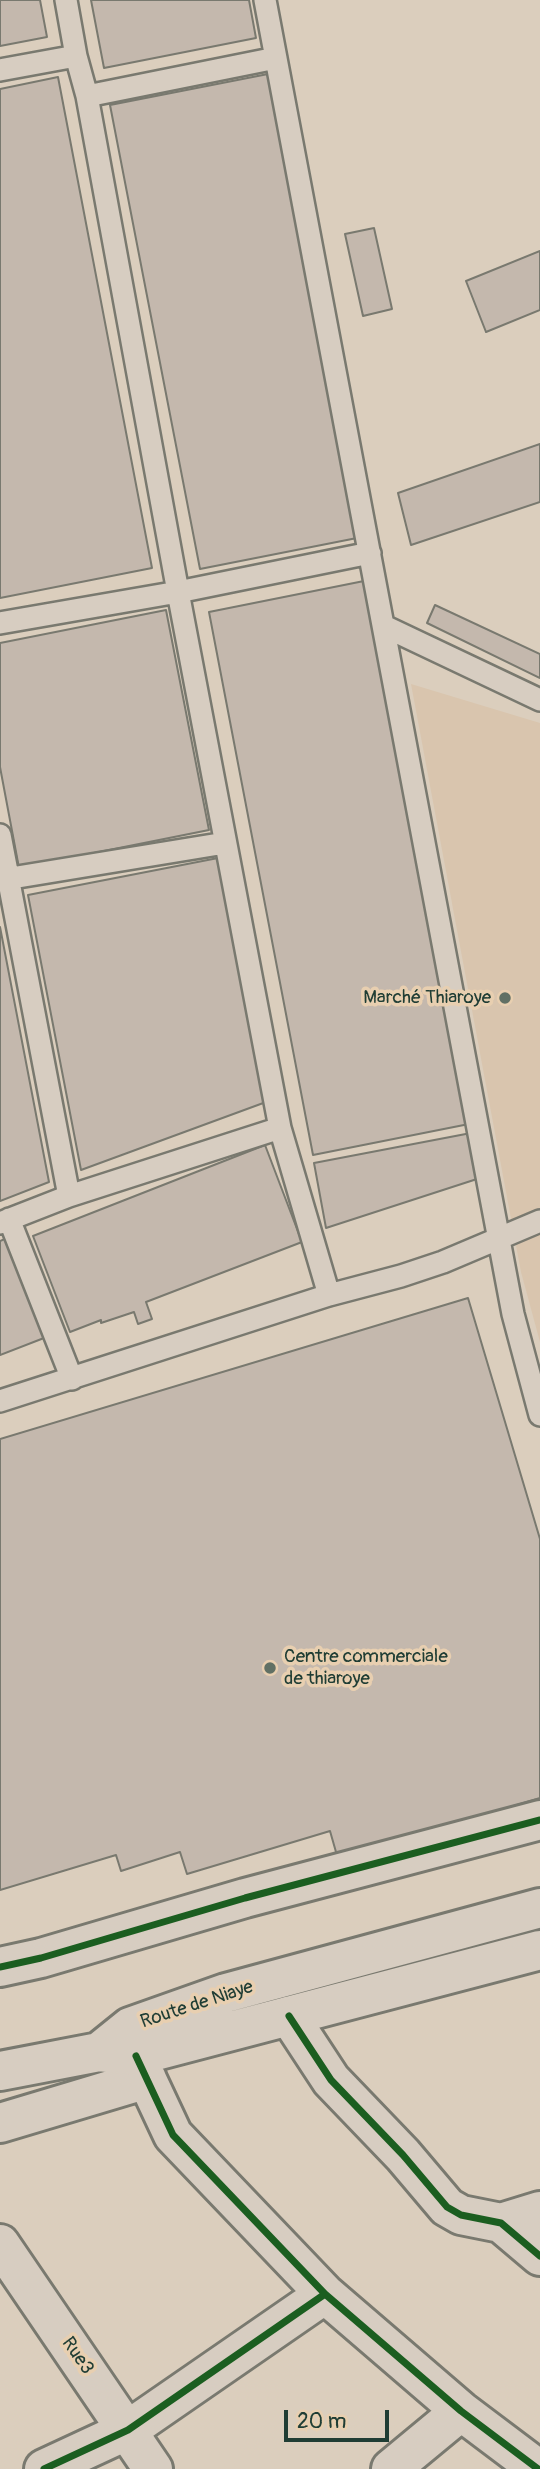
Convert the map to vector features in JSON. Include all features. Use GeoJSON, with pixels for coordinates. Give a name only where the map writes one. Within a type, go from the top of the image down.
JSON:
{"type":"FeatureCollection","features":[{"type":"Feature","properties":{"kind":"street"},"geometry":{"type":"LineString","coordinates":[[0,1967],[41,1958],[245,1898],[540,1819]]}},
{"type":"Feature","properties":{"kind":"street","name":"Route de Niaye"},"geometry":{"type":"LineString","coordinates":[[540,1908],[226,1993],[131,2027],[127,2063],[289,2016],[540,1950]]}},
{"type":"Feature","properties":{"kind":"street"},"geometry":{"type":"LineString","coordinates":[[289,2016],[331,2080],[404,2155],[447,2207],[461,2215],[501,2223],[540,2211]]}},
{"type":"Feature","properties":{"kind":"street"},"geometry":{"type":"LineString","coordinates":[[0,2071],[127,2063]]}},
{"type":"Feature","properties":{"kind":"street"},"geometry":{"type":"LineString","coordinates":[[0,2123],[127,2063]]}},
{"type":"Feature","properties":{"kind":"street"},"geometry":{"type":"LineString","coordinates":[[127,2063],[173,2135],[325,2294],[461,2411],[538,2469]]}},
{"type":"Feature","properties":{"kind":"street"},"geometry":{"type":"LineString","coordinates":[[501,2223],[540,2256]]}},
{"type":"Feature","properties":{"kind":"street","name":"Rue3"},"geometry":{"type":"LineString","coordinates":[[0,2244],[153,2469]]}},
{"type":"Feature","properties":{"kind":"street"},"geometry":{"type":"LineString","coordinates":[[44,2469],[128,2430],[325,2294]]}},
{"type":"Feature","properties":{"kind":"street"},"geometry":{"type":"LineString","coordinates":[[391,2469],[461,2411]]}},
{"type":"Feature","properties":{"kind":"lane"},"geometry":{"type":"LineString","coordinates":[[66,0],[76,56],[88,96],[178,592],[280,1128],[328,1295]]}},
{"type":"Feature","properties":{"kind":"lane"},"geometry":{"type":"LineString","coordinates":[[265,0],[513,1314],[540,1415]]}},
{"type":"Feature","properties":{"kind":"lane"},"geometry":{"type":"LineString","coordinates":[[0,70],[76,56]]}},
{"type":"Feature","properties":{"kind":"lane"},"geometry":{"type":"LineString","coordinates":[[88,96],[276,58]]}},
{"type":"Feature","properties":{"kind":"lane"},"geometry":{"type":"LineString","coordinates":[[0,623],[178,592],[370,553]]}},
{"type":"Feature","properties":{"kind":"lane"},"geometry":{"type":"LineString","coordinates":[[384,626],[540,700]]}},
{"type":"Feature","properties":{"kind":"lane"},"geometry":{"type":"LineString","coordinates":[[0,835],[4,879],[69,1196]]}},
{"type":"Feature","properties":{"kind":"lane"},"geometry":{"type":"LineString","coordinates":[[4,879],[225,843]]}},
{"type":"Feature","properties":{"kind":"lane"},"geometry":{"type":"LineString","coordinates":[[72,1380],[4,1221],[69,1196],[280,1128]]}},
{"type":"Feature","properties":{"kind":"lane"},"geometry":{"type":"LineString","coordinates":[[0,1401],[72,1380],[328,1295],[443,1262],[540,1221]]}},
{"type":"Feature","properties":{"kind":"shaded area","name":"Marché Thiaroye"},"geometry":{"type":"Polygon","coordinates":[[[411,684],[540,723],[540,1342],[521,1272],[411,684]]]}},
{"type":"Feature","properties":{"kind":"building"},"geometry":{"type":"Polygon","coordinates":[[[0,0],[40,0],[47,37],[0,46],[0,0]]]}},
{"type":"Feature","properties":{"kind":"building"},"geometry":{"type":"Polygon","coordinates":[[[91,0],[249,0],[256,38],[104,68],[91,0]]]}},
{"type":"Feature","properties":{"kind":"building"},"geometry":{"type":"Polygon","coordinates":[[[268,74],[357,538],[200,569],[110,105],[268,74]]]}},
{"type":"Feature","properties":{"kind":"building"},"geometry":{"type":"Polygon","coordinates":[[[58,77],[152,568],[0,598],[0,89],[58,77]]]}},
{"type":"Feature","properties":{"kind":"building"},"geometry":{"type":"Polygon","coordinates":[[[374,228],[392,309],[363,316],[345,234],[374,228]]]}},
{"type":"Feature","properties":{"kind":"building"},"geometry":{"type":"Polygon","coordinates":[[[540,251],[540,310],[486,332],[466,281],[540,251]]]}},
{"type":"Feature","properties":{"kind":"building"},"geometry":{"type":"Polygon","coordinates":[[[540,444],[540,502],[411,545],[398,493],[540,444]]]}},
{"type":"Feature","properties":{"kind":"building"},"geometry":{"type":"Polygon","coordinates":[[[369,580],[474,1123],[313,1155],[209,612],[369,580]]]}},
{"type":"Feature","properties":{"kind":"building"},"geometry":{"type":"Polygon","coordinates":[[[435,605],[540,654],[540,678],[427,623],[435,605]]]}},
{"type":"Feature","properties":{"kind":"building"},"geometry":{"type":"Polygon","coordinates":[[[166,610],[209,830],[19,868],[0,767],[0,643],[166,610]]]}},
{"type":"Feature","properties":{"kind":"building"},"geometry":{"type":"Polygon","coordinates":[[[218,858],[266,1102],[81,1170],[28,895],[218,858]]]}},
{"type":"Feature","properties":{"kind":"building"},"geometry":{"type":"Polygon","coordinates":[[[0,927],[49,1182],[0,1201],[0,927]]]}},
{"type":"Feature","properties":{"kind":"building"},"geometry":{"type":"Polygon","coordinates":[[[471,1133],[480,1178],[326,1228],[314,1163],[471,1133]]]}},
{"type":"Feature","properties":{"kind":"building"},"geometry":{"type":"Polygon","coordinates":[[[265,1145],[302,1242],[146,1302],[152,1319],[138,1324],[134,1312],[101,1323],[101,1320],[70,1332],[33,1236],[265,1145]]]}},
{"type":"Feature","properties":{"kind":"building"},"geometry":{"type":"Polygon","coordinates":[[[7,1238],[44,1338],[0,1355],[0,1241],[7,1238]]]}},
{"type":"Feature","properties":{"kind":"building","name":"Centre commerciale de thiaroye"},"geometry":{"type":"Polygon","coordinates":[[[468,1298],[540,1539],[540,1798],[338,1859],[330,1831],[187,1874],[180,1852],[121,1871],[116,1855],[0,1890],[0,1439],[468,1298]]]}},
{"type":"Feature","properties":{"kind":"cycle path"},"geometry":{"type":"LineString","coordinates":[[0,1967],[41,1958],[245,1898],[540,1820]]}},
{"type":"Feature","properties":{"kind":"cycle path"},"geometry":{"type":"LineString","coordinates":[[289,2016],[331,2080],[403,2155],[447,2207],[461,2215],[501,2223],[540,2256]]}},
{"type":"Feature","properties":{"kind":"cycle path"},"geometry":{"type":"LineString","coordinates":[[136,2056],[173,2135],[325,2294],[461,2411],[538,2469]]}},
{"type":"Feature","properties":{"kind":"cycle path"},"geometry":{"type":"LineString","coordinates":[[44,2469],[128,2430],[325,2294]]}},
{"type":"Feature","properties":{"kind":"place","name":"Marché Thiaroye"},"geometry":{"type":"Point","coordinates":[505,998]}},
{"type":"Feature","properties":{"kind":"place","name":"Centre commerciale de thiaroye"},"geometry":{"type":"Point","coordinates":[270,1668]}}]}
